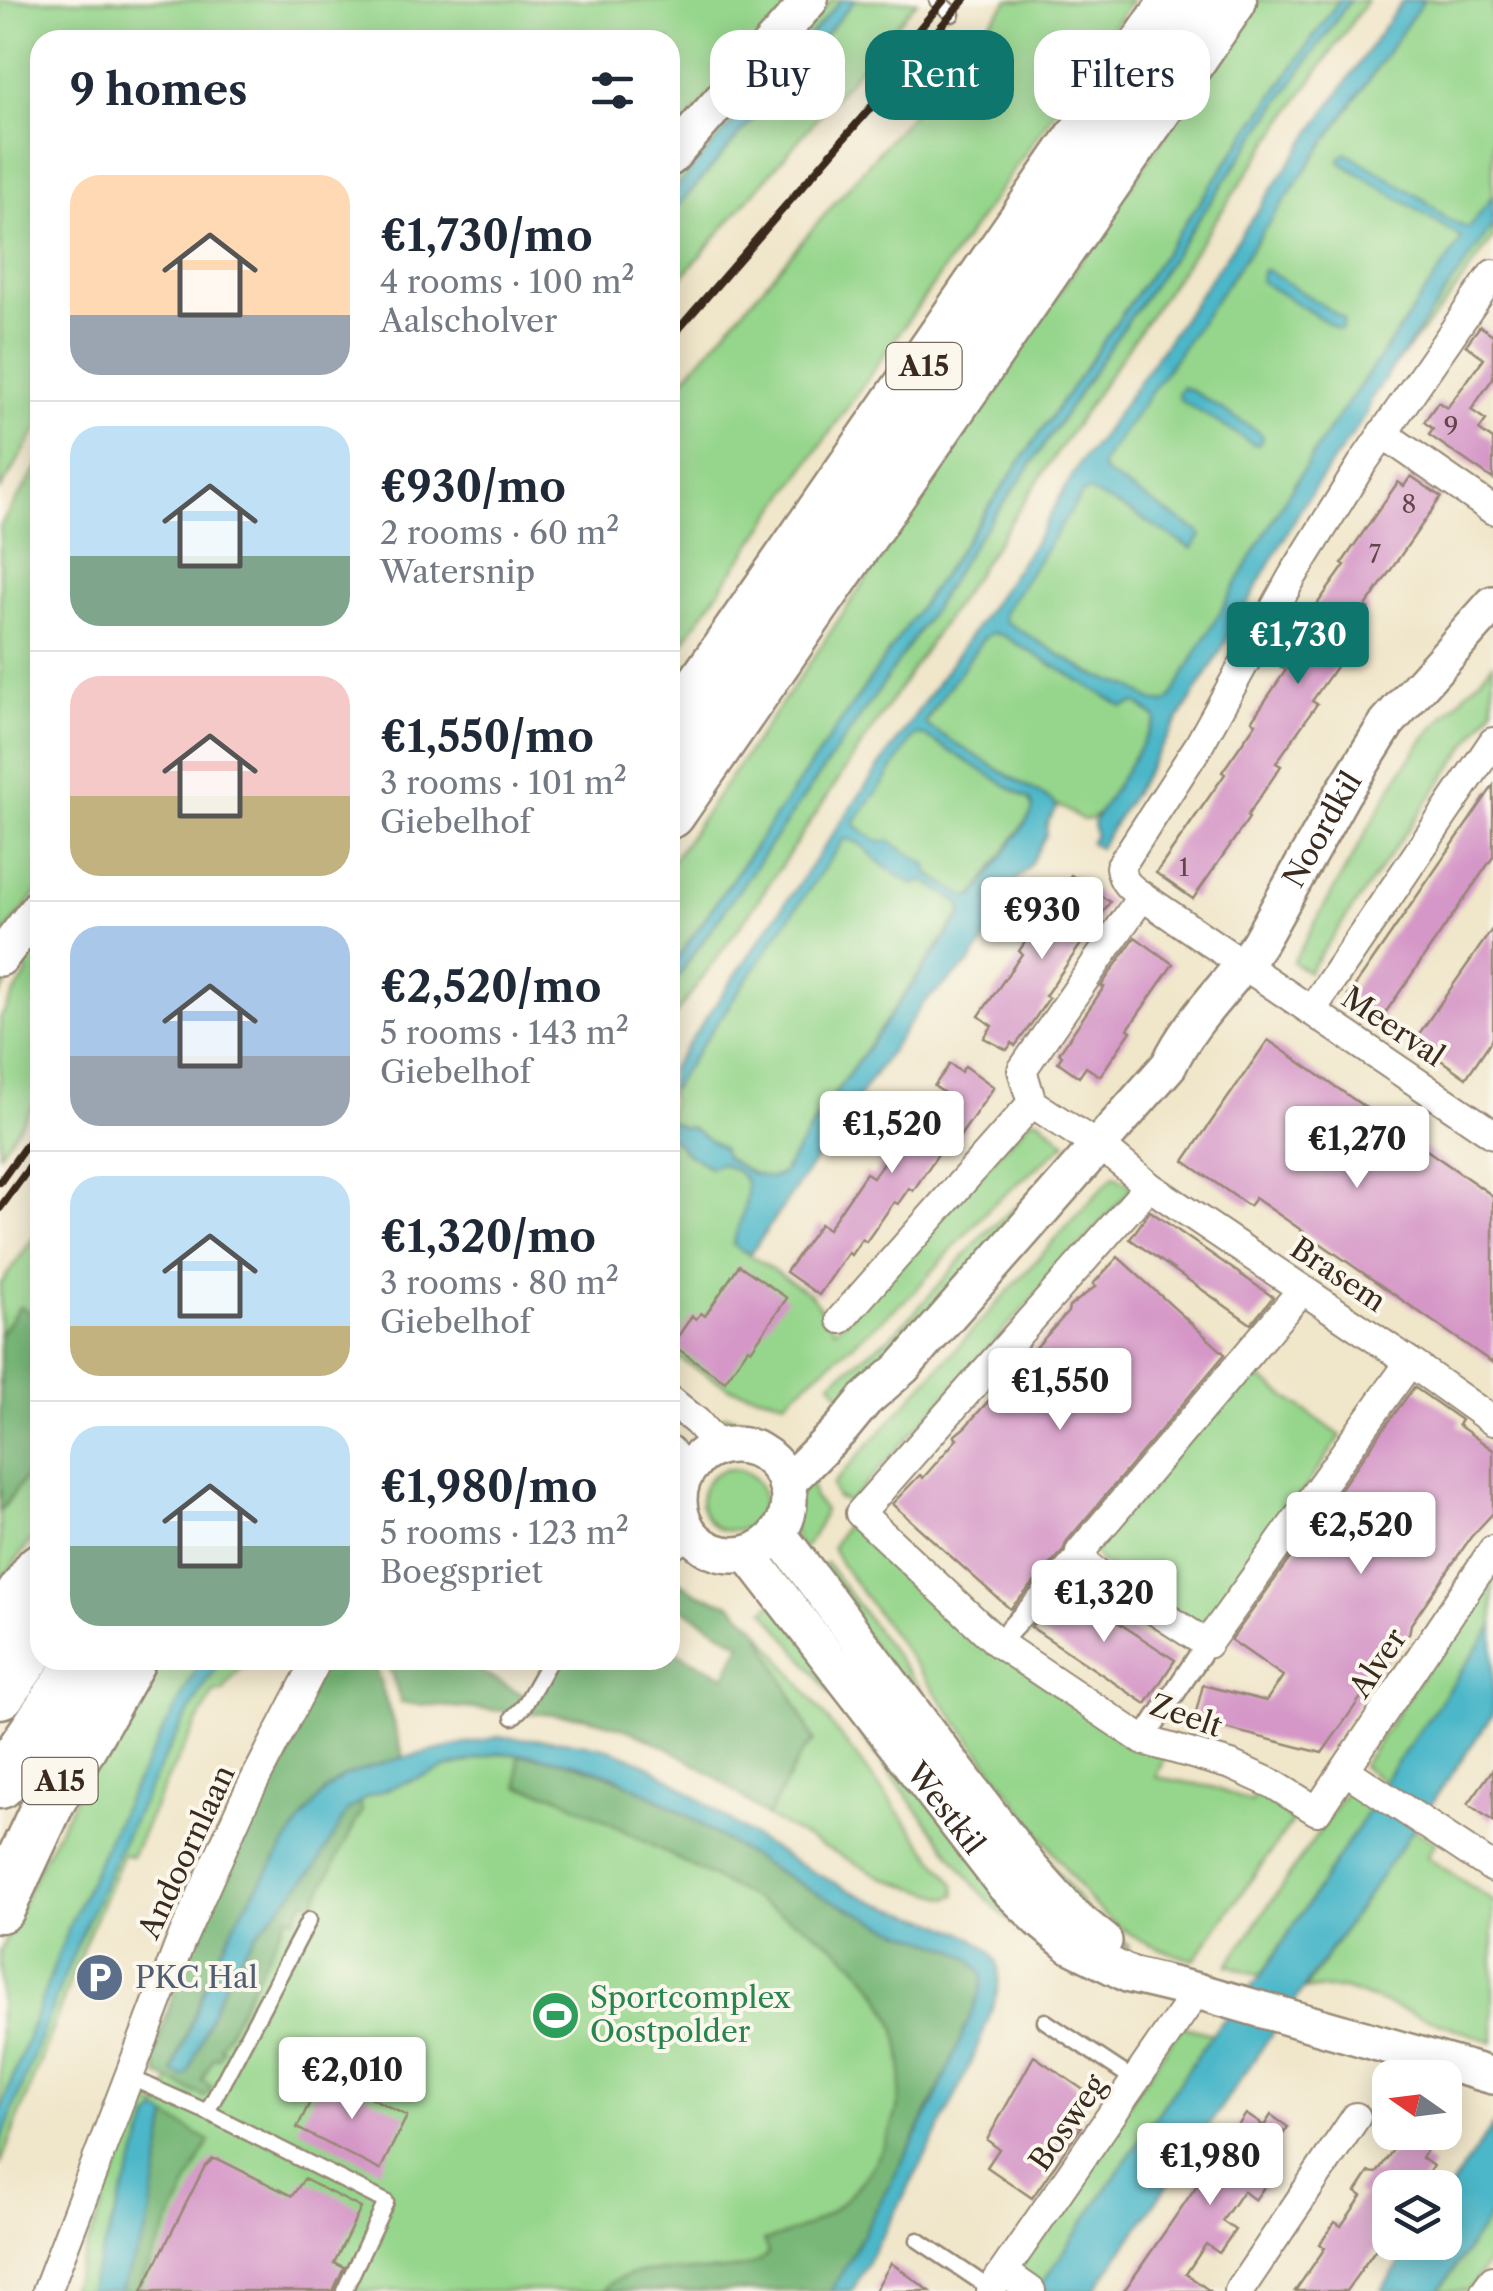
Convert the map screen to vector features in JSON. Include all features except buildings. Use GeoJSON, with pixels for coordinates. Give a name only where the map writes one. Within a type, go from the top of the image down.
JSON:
{"type":"FeatureCollection","features":[{"type":"Feature","properties":{"kind":"highway","name":"A15"},"geometry":{"type":"LineString","coordinates":[[680,718],[1177,0]]}},
{"type":"Feature","properties":{"kind":"highway","name":"A15"},"geometry":{"type":"LineString","coordinates":[[680,799],[1231,0]]}},
{"type":"Feature","properties":{"kind":"highway"},"geometry":{"type":"LineString","coordinates":[[0,1626],[30,1584]]}},
{"type":"Feature","properties":{"kind":"highway"},"geometry":{"type":"LineString","coordinates":[[0,1694],[30,1650]]}},
{"type":"Feature","properties":{"kind":"highway","name":"A15"},"geometry":{"type":"LineString","coordinates":[[0,1783],[77,1670]]}},
{"type":"Feature","properties":{"kind":"highway","name":"A15"},"geometry":{"type":"LineString","coordinates":[[0,1907],[50,1800],[124,1670]]}},
{"type":"Feature","properties":{"kind":"street"},"geometry":{"type":"LineString","coordinates":[[680,147],[810,0]]}},
{"type":"Feature","properties":{"kind":"street"},"geometry":{"type":"LineString","coordinates":[[841,1319],[1032,1103],[1022,1070],[1142,896],[1127,886],[1120,867],[1199,746],[1292,577],[1382,434],[1490,286]]}},
{"type":"Feature","properties":{"kind":"street"},"geometry":{"type":"LineString","coordinates":[[1382,434],[1493,510]]}},
{"type":"Feature","properties":{"kind":"street","name":"Noordkil"},"geometry":{"type":"LineString","coordinates":[[1251,969],[1342,793],[1388,723],[1493,604]]}},
{"type":"Feature","properties":{"kind":"street","name":"Noordkil"},"geometry":{"type":"LineString","coordinates":[[777,1471],[842,1428],[865,1400],[903,1368],[1169,1065],[1179,1044],[1282,934],[1383,754],[1404,724],[1493,629]]}},
{"type":"Feature","properties":{"kind":"street"},"geometry":{"type":"LineString","coordinates":[[1311,1010],[1493,742]]}},
{"type":"Feature","properties":{"kind":"street","name":"Meerval"},"geometry":{"type":"LineString","coordinates":[[1142,896],[1493,1133]]}},
{"type":"Feature","properties":{"kind":"street"},"geometry":{"type":"LineString","coordinates":[[0,958],[30,919]]}},
{"type":"Feature","properties":{"kind":"street","name":"Brasem"},"geometry":{"type":"LineString","coordinates":[[1032,1103],[1493,1422]]}},
{"type":"Feature","properties":{"kind":"street","name":"Zeelt"},"geometry":{"type":"LineString","coordinates":[[1149,1186],[860,1513],[998,1643],[1143,1740],[1231,1765],[1273,1784],[1317,1811]]}},
{"type":"Feature","properties":{"kind":"street"},"geometry":{"type":"LineString","coordinates":[[998,1643],[1302,1290]]}},
{"type":"Feature","properties":{"kind":"street"},"geometry":{"type":"LineString","coordinates":[[1143,1740],[1206,1644],[1410,1362]]}},
{"type":"Feature","properties":{"kind":"street"},"geometry":{"type":"LineString","coordinates":[[680,1407],[719,1448]]}},
{"type":"Feature","properties":{"kind":"street"},"geometry":{"type":"LineString","coordinates":[[680,1461],[719,1448],[750,1448],[777,1471],[788,1497],[788,1510],[778,1533],[764,1546],[734,1556],[680,1540],[680,1508]]}},
{"type":"Feature","properties":{"kind":"street","name":"Westkil"},"geometry":{"type":"LineString","coordinates":[[778,1533],[1050,1892],[1108,1944],[1209,1995]]}},
{"type":"Feature","properties":{"kind":"street","name":"Alver"},"geometry":{"type":"LineString","coordinates":[[1317,1811],[1493,1550]]}},
{"type":"Feature","properties":{"kind":"street"},"geometry":{"type":"LineString","coordinates":[[1080,1552],[1089,1568],[1206,1644]]}},
{"type":"Feature","properties":{"kind":"street","name":"Westkil"},"geometry":{"type":"LineString","coordinates":[[748,1554],[1005,1886],[1070,1945],[1130,1976],[1493,2076]]}},
{"type":"Feature","properties":{"kind":"street","name":"Andoornlaan"},"geometry":{"type":"LineString","coordinates":[[47,2291],[180,1943],[312,1670]]}},
{"type":"Feature","properties":{"kind":"street"},"geometry":{"type":"LineString","coordinates":[[1346,1770],[1493,1868]]}},
{"type":"Feature","properties":{"kind":"street","name":"Bosweg"},"geometry":{"type":"LineString","coordinates":[[995,2284],[1137,2081],[1209,1995]]}},
{"type":"Feature","properties":{"kind":"street"},"geometry":{"type":"LineString","coordinates":[[1238,2291],[1356,2118]]}},
{"type":"Feature","properties":{"kind":"street"},"geometry":{"type":"LineString","coordinates":[[1486,2291],[1493,2280]]}},
{"type":"Feature","properties":{"kind":"street"},"geometry":{"type":"LineString","coordinates":[[995,2284],[1032,2291]]}},
{"type":"Feature","properties":{"kind":"lane"},"geometry":{"type":"LineString","coordinates":[[937,0],[952,14]]}},
{"type":"Feature","properties":{"kind":"lane"},"geometry":{"type":"LineString","coordinates":[[513,1717],[524,1706],[544,1670]]}},
{"type":"Feature","properties":{"kind":"lane"},"geometry":{"type":"LineString","coordinates":[[207,2112],[309,1920]]}},
{"type":"Feature","properties":{"kind":"lane"},"geometry":{"type":"LineString","coordinates":[[1046,2021],[1137,2081]]}},
{"type":"Feature","properties":{"kind":"lane"},"geometry":{"type":"LineString","coordinates":[[129,2077],[386,2202],[344,2291]]}},
{"type":"Feature","properties":{"kind":"lane"},"geometry":{"type":"LineString","coordinates":[[918,2240],[995,2284]]}},
{"type":"Feature","properties":{"kind":"green space"},"geometry":{"type":"Polygon","coordinates":[[[0,0],[796,0],[769,30],[710,30],[710,96],[680,129],[680,30],[30,30],[30,441],[0,490],[0,0]]]}},
{"type":"Feature","properties":{"kind":"green space"},"geometry":{"type":"Polygon","coordinates":[[[832,0],[841,0],[815,30],[804,30],[832,0]]]}},
{"type":"Feature","properties":{"kind":"green space"},"geometry":{"type":"Polygon","coordinates":[[[855,0],[917,1],[892,30],[865,30],[865,62],[845,86],[845,30],[829,30],[855,0]]]}},
{"type":"Feature","properties":{"kind":"green space"},"geometry":{"type":"Polygon","coordinates":[[[1009,0],[1132,0],[1111,30],[1034,30],[1034,120],[1048,120],[680,647],[680,383],[906,120],[1014,120],[1014,30],[983,30],[1009,0]]]}},
{"type":"Feature","properties":{"kind":"green space"},"geometry":{"type":"Polygon","coordinates":[[[1256,0],[1339,0],[680,955],[680,850],[1175,120],[1210,120],[1210,68],[1256,0]]]}},
{"type":"Feature","properties":{"kind":"green space"},"geometry":{"type":"Polygon","coordinates":[[[1350,0],[1367,0],[1102,385],[748,915],[680,1008],[680,974],[879,690],[973,544],[1350,0]]]}},
{"type":"Feature","properties":{"kind":"green space"},"geometry":{"type":"Polygon","coordinates":[[[1409,0],[1493,0],[1493,238],[1449,299],[1350,419],[1102,811],[1083,820],[924,725],[1409,0]]]}},
{"type":"Feature","properties":{"kind":"green space"},"geometry":{"type":"Polygon","coordinates":[[[718,120],[735,120],[680,183],[680,160],[718,120]]]}},
{"type":"Feature","properties":{"kind":"green space"},"geometry":{"type":"Polygon","coordinates":[[[752,120],[816,120],[680,279],[680,204],[752,120]]]}},
{"type":"Feature","properties":{"kind":"green space"},"geometry":{"type":"Polygon","coordinates":[[[30,480],[30,902],[0,939],[0,526],[30,480]]]}},
{"type":"Feature","properties":{"kind":"green space"},"geometry":{"type":"Polygon","coordinates":[[[1493,664],[1493,708],[1308,972],[1293,962],[1400,773],[1427,735],[1493,664]]]}},
{"type":"Feature","properties":{"kind":"green space"},"geometry":{"type":"Polygon","coordinates":[[[919,729],[1030,800],[1033,811],[780,1175],[770,1178],[746,1170],[691,1127],[680,1126],[680,1075],[919,729]]]}},
{"type":"Feature","properties":{"kind":"green space"},"geometry":{"type":"Polygon","coordinates":[[[25,952],[30,954],[30,1110],[0,1153],[0,1018],[28,972],[19,965],[0,994],[0,974],[25,952]]]}},
{"type":"Feature","properties":{"kind":"green space"},"geometry":{"type":"Polygon","coordinates":[[[1031,1119],[1039,1119],[1066,1143],[991,1206],[911,1295],[785,1401],[730,1388],[680,1359],[680,1147],[709,1167],[721,1163],[743,1177],[746,1200],[733,1244],[811,1295],[835,1330],[1031,1119]]]}},
{"type":"Feature","properties":{"kind":"green space"},"geometry":{"type":"Polygon","coordinates":[[[1114,1175],[1133,1187],[850,1502],[837,1498],[832,1485],[1114,1175]]]}},
{"type":"Feature","properties":{"kind":"green space"},"geometry":{"type":"Polygon","coordinates":[[[1039,1187],[923,1324],[843,1399],[831,1382],[892,1335],[984,1234],[1039,1187]]]}},
{"type":"Feature","properties":{"kind":"green space"},"geometry":{"type":"Polygon","coordinates":[[[30,1243],[30,1313],[20,1307],[0,1335],[0,1285],[30,1243]]]}},
{"type":"Feature","properties":{"kind":"green space"},"geometry":{"type":"Polygon","coordinates":[[[20,1306],[30,1312],[30,1471],[0,1512],[0,1335],[20,1306]]]}},
{"type":"Feature","properties":{"kind":"green space"},"geometry":{"type":"Polygon","coordinates":[[[1248,1369],[1341,1436],[1212,1623],[1196,1627],[1099,1561],[1093,1550],[1248,1369]]]}},
{"type":"Feature","properties":{"kind":"green space"},"geometry":{"type":"Polygon","coordinates":[[[726,1415],[772,1430],[784,1440],[756,1442],[708,1424],[726,1415]]]}},
{"type":"Feature","properties":{"kind":"green space"},"geometry":{"type":"Polygon","coordinates":[[[732,1469],[754,1478],[763,1500],[754,1522],[732,1531],[710,1522],[701,1500],[710,1478],[732,1469]]]}},
{"type":"Feature","properties":{"kind":"green space"},"geometry":{"type":"Polygon","coordinates":[[[30,1471],[30,1542],[0,1582],[0,1512],[30,1471]]]}},
{"type":"Feature","properties":{"kind":"green space"},"geometry":{"type":"Polygon","coordinates":[[[810,1477],[814,1498],[824,1510],[815,1533],[800,1551],[792,1526],[798,1492],[810,1477]]]}},
{"type":"Feature","properties":{"kind":"green space"},"geometry":{"type":"Polygon","coordinates":[[[850,1518],[1165,1756],[1156,1777],[1212,1787],[1251,1802],[1258,1788],[1299,1812],[1194,1960],[1135,1936],[1108,1918],[1086,1896],[841,1564],[832,1547],[850,1518]]]}},
{"type":"Feature","properties":{"kind":"green space"},"geometry":{"type":"Polygon","coordinates":[[[826,1563],[1086,1909],[1128,1948],[1083,1916],[815,1571],[826,1563]]]}},
{"type":"Feature","properties":{"kind":"green space"},"geometry":{"type":"Polygon","coordinates":[[[1493,1567],[1493,1626],[1384,1781],[1362,1766],[1493,1567]]]}},
{"type":"Feature","properties":{"kind":"green space"},"geometry":{"type":"Polygon","coordinates":[[[680,1583],[699,1594],[731,1604],[757,1628],[814,1741],[802,1753],[767,1817],[680,1755],[633,1732],[582,1717],[401,1703],[390,1670],[478,1670],[533,1700],[553,1670],[680,1670],[680,1654],[725,1676],[741,1644],[680,1607],[680,1583]]]}},
{"type":"Feature","properties":{"kind":"green space"},"geometry":{"type":"Polygon","coordinates":[[[776,1601],[1059,1956],[1013,1924],[973,1883],[764,1610],[776,1601]]]}},
{"type":"Feature","properties":{"kind":"green space"},"geometry":{"type":"Polygon","coordinates":[[[757,1628],[955,1885],[956,1895],[949,1898],[886,1879],[767,1817],[802,1753],[814,1740],[757,1628]]]}},
{"type":"Feature","properties":{"kind":"green space"},"geometry":{"type":"Polygon","coordinates":[[[143,1670],[196,1670],[121,1811],[69,1927],[0,2112],[0,1952],[41,1863],[143,1670]]]}},
{"type":"Feature","properties":{"kind":"green space"},"geometry":{"type":"Polygon","coordinates":[[[215,1670],[240,1670],[223,1692],[214,1692],[131,1857],[123,1854],[0,2166],[0,2145],[88,1918],[128,1830],[215,1670]]]}},
{"type":"Feature","properties":{"kind":"green space"},"geometry":{"type":"Polygon","coordinates":[[[319,1670],[376,1670],[404,1757],[343,1777],[325,1791],[243,1909],[214,1964],[174,2066],[256,1933],[316,1867],[347,1811],[359,1802],[362,1811],[314,1903],[305,1900],[294,1918],[288,1915],[220,2047],[223,2049],[202,2080],[212,2087],[205,2097],[158,2075],[153,2059],[185,1956],[319,1670]]]}},
{"type":"Feature","properties":{"kind":"green space","name":"Sportcomplex Oostpolder"},"geometry":{"type":"Polygon","coordinates":[[[499,1753],[518,1755],[519,1763],[962,1973],[974,2036],[843,2291],[70,2291],[143,2102],[147,2100],[157,2109],[310,1784],[433,1772],[499,1753]]]}},
{"type":"Feature","properties":{"kind":"green space"},"geometry":{"type":"Polygon","coordinates":[[[518,1755],[582,1766],[638,1789],[807,1888],[893,1928],[958,1952],[979,1968],[983,1978],[979,2000],[954,2056],[832,2291],[604,2291],[618,2279],[637,2273],[710,2271],[753,2264],[768,2253],[764,2241],[812,2223],[848,2197],[881,2152],[892,2126],[902,2071],[899,2043],[891,2017],[875,1988],[830,1943],[558,1796],[519,1787],[518,1755]]]}},
{"type":"Feature","properties":{"kind":"green space"},"geometry":{"type":"Polygon","coordinates":[[[1359,1792],[1374,1802],[1261,1976],[1228,1965],[1345,1793],[1359,1792]]]}},
{"type":"Feature","properties":{"kind":"green space"},"geometry":{"type":"Polygon","coordinates":[[[1412,1829],[1436,1842],[1427,1857],[1493,1901],[1493,2042],[1344,1989],[1305,1989],[1412,1829]]]}},
{"type":"Feature","properties":{"kind":"green space"},"geometry":{"type":"Polygon","coordinates":[[[1181,2026],[1212,2034],[1042,2283],[1017,2267],[1181,2026]]]}},
{"type":"Feature","properties":{"kind":"green space"},"geometry":{"type":"Polygon","coordinates":[[[167,2116],[209,2141],[137,2291],[120,2291],[148,2227],[167,2116]]]}},
{"type":"Feature","properties":{"kind":"green space"},"geometry":{"type":"Polygon","coordinates":[[[1493,2212],[1493,2255],[1468,2291],[1439,2291],[1493,2212]]]}},
{"type":"Feature","properties":{"kind":"water"},"geometry":{"type":"Polygon","coordinates":[[[841,0],[855,0],[829,30],[815,30],[841,0]]]}},
{"type":"Feature","properties":{"kind":"water"},"geometry":{"type":"Polygon","coordinates":[[[1339,0],[1350,0],[973,544],[879,690],[680,974],[680,955],[1339,0]]]}},
{"type":"Feature","properties":{"kind":"water"},"geometry":{"type":"Polygon","coordinates":[[[1403,0],[1424,0],[1102,463],[1105,473],[1199,532],[1201,536],[1193,548],[1088,491],[1004,612],[1005,621],[1092,674],[1133,688],[1154,701],[1169,701],[1324,437],[1461,241],[1340,162],[1340,157],[1347,153],[1426,201],[1446,219],[1467,228],[1493,195],[1493,225],[1372,397],[1366,415],[1304,503],[1213,664],[1099,848],[1090,843],[1095,835],[1093,823],[1155,717],[1137,703],[1123,707],[1002,635],[992,633],[984,638],[931,712],[926,725],[1054,802],[1057,808],[1028,868],[1012,884],[997,910],[984,943],[969,964],[924,1002],[751,1253],[741,1251],[733,1244],[746,1200],[746,1183],[736,1171],[721,1163],[710,1167],[685,1152],[680,1147],[680,1126],[690,1127],[723,1149],[725,1157],[750,1173],[771,1178],[782,1174],[962,915],[962,908],[925,881],[913,885],[859,844],[844,839],[680,1077],[680,1056],[1036,540],[1080,462],[1403,0]],[[917,735],[855,825],[877,841],[889,841],[926,864],[929,874],[966,897],[975,896],[1030,816],[1030,800],[925,736],[917,735]]]}},
{"type":"Feature","properties":{"kind":"water"},"geometry":{"type":"Polygon","coordinates":[[[735,120],[752,120],[680,204],[680,183],[735,120]]]}},
{"type":"Feature","properties":{"kind":"water"},"geometry":{"type":"Polygon","coordinates":[[[1263,270],[1344,319],[1342,329],[1260,281],[1263,270]]]}},
{"type":"Feature","properties":{"kind":"water"},"geometry":{"type":"Polygon","coordinates":[[[1182,387],[1260,433],[1263,437],[1259,444],[1180,400],[1178,393],[1182,387]]]}},
{"type":"Feature","properties":{"kind":"water"},"geometry":{"type":"Polygon","coordinates":[[[1493,1626],[1493,1714],[1094,2291],[1037,2291],[1212,2034],[1261,1976],[1384,1781],[1493,1626]]]}},
{"type":"Feature","properties":{"kind":"water"},"geometry":{"type":"Polygon","coordinates":[[[196,1670],[215,1670],[175,1738],[88,1918],[0,2145],[0,2112],[69,1926],[121,1811],[196,1670]]]}},
{"type":"Feature","properties":{"kind":"water"},"geometry":{"type":"Polygon","coordinates":[[[498,1737],[584,1744],[627,1756],[658,1771],[742,1830],[801,1865],[871,1900],[964,1934],[992,1954],[998,1967],[998,1986],[980,2040],[936,2136],[852,2291],[832,2291],[933,2105],[980,1993],[983,1976],[970,1959],[954,1949],[895,1929],[824,1897],[669,1804],[612,1775],[578,1764],[499,1753],[368,1796],[347,1811],[316,1867],[256,1933],[234,1965],[188,2074],[183,2077],[173,2072],[214,1964],[243,1909],[325,1791],[343,1777],[389,1761],[498,1737]]]}},
{"type":"Feature","properties":{"kind":"water"},"geometry":{"type":"Polygon","coordinates":[[[158,2111],[167,2116],[148,2228],[120,2291],[88,2291],[150,2118],[158,2111]]]}},
{"type":"Feature","properties":{"kind":"water"},"geometry":{"type":"Polygon","coordinates":[[[1493,2125],[1493,2212],[1462,2257],[1462,2171],[1493,2125]]]}},
{"type":"Feature","properties":{"kind":"water"},"geometry":{"type":"Polygon","coordinates":[[[1402,2260],[1460,2260],[1439,2291],[1381,2291],[1402,2260]]]}},
{"type":"Feature","properties":{"kind":"railway"},"geometry":{"type":"LineString","coordinates":[[918,30],[944,0]]}},
{"type":"Feature","properties":{"kind":"railway"},"geometry":{"type":"LineString","coordinates":[[680,327],[964,0]]}},
{"type":"Feature","properties":{"kind":"railway"},"geometry":{"type":"LineString","coordinates":[[0,1182],[30,1140]]}},
{"type":"Feature","properties":{"kind":"railway"},"geometry":{"type":"LineString","coordinates":[[0,1208],[30,1167]]}},
{"type":"Feature","properties":{"kind":"place","name":"PKC Hal"},"geometry":{"type":"Point","coordinates":[100,1978]}},
{"type":"Feature","properties":{"kind":"place","name":"Sportcomplex Oostpolder"},"geometry":{"type":"Point","coordinates":[555,2015]}}]}
